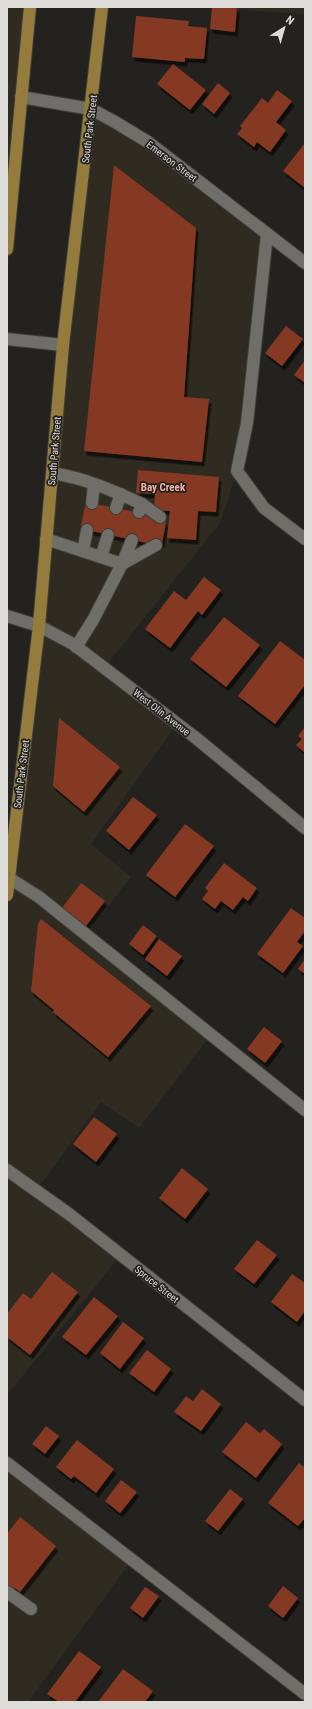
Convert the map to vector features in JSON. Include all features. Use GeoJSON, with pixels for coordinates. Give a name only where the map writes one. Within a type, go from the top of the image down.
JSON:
{"type":"FeatureCollection","features":[{"type":"Feature","properties":{"kind":"main road"},"geometry":{"type":"LineString","coordinates":[[7,249],[30,7]]}},
{"type":"Feature","properties":{"kind":"main road","name":"South Park Street"},"geometry":{"type":"LineString","coordinates":[[7,896],[39,626],[63,345],[102,7]]}},
{"type":"Feature","properties":{"kind":"street","name":"Emerson Street"},"geometry":{"type":"LineString","coordinates":[[21,97],[91,109],[148,142],[305,263]]}},
{"type":"Feature","properties":{"kind":"street"},"geometry":{"type":"LineString","coordinates":[[267,234],[247,423],[237,471],[264,508],[305,539]]}},
{"type":"Feature","properties":{"kind":"street"},"geometry":{"type":"LineString","coordinates":[[7,339],[63,345]]}},
{"type":"Feature","properties":{"kind":"street"},"geometry":{"type":"LineString","coordinates":[[52,473],[76,477],[121,494],[140,508],[160,516]]}},
{"type":"Feature","properties":{"kind":"street"},"geometry":{"type":"LineString","coordinates":[[92,503],[94,484]]}},
{"type":"Feature","properties":{"kind":"street"},"geometry":{"type":"LineString","coordinates":[[116,508],[121,494]]}},
{"type":"Feature","properties":{"kind":"street"},"geometry":{"type":"LineString","coordinates":[[82,551],[87,530]]}},
{"type":"Feature","properties":{"kind":"street"},"geometry":{"type":"LineString","coordinates":[[101,557],[108,534]]}},
{"type":"Feature","properties":{"kind":"street"},"geometry":{"type":"LineString","coordinates":[[46,539],[122,564],[156,545]]}},
{"type":"Feature","properties":{"kind":"street"},"geometry":{"type":"LineString","coordinates":[[76,647],[93,620],[122,564],[132,540]]}},
{"type":"Feature","properties":{"kind":"street","name":"West Olin Avenue"},"geometry":{"type":"LineString","coordinates":[[7,616],[39,626],[76,647],[196,738],[305,828]]}},
{"type":"Feature","properties":{"kind":"street"},"geometry":{"type":"LineString","coordinates":[[9,878],[39,897],[305,1110]]}},
{"type":"Feature","properties":{"kind":"street","name":"Spruce Street"},"geometry":{"type":"LineString","coordinates":[[7,1170],[69,1214],[305,1400]]}},
{"type":"Feature","properties":{"kind":"street"},"geometry":{"type":"LineString","coordinates":[[7,1463],[305,1694]]}},
{"type":"Feature","properties":{"kind":"street"},"geometry":{"type":"LineString","coordinates":[[7,1592],[31,1609]]}},
{"type":"Feature","properties":{"kind":"shaded area"},"geometry":{"type":"Polygon","coordinates":[[[7,7],[33,7],[7,278],[7,7]]]}},
{"type":"Feature","properties":{"kind":"shaded area"},"geometry":{"type":"Polygon","coordinates":[[[187,7],[305,7],[305,14],[187,7]]]}},
{"type":"Feature","properties":{"kind":"shaded area"},"geometry":{"type":"Polygon","coordinates":[[[91,109],[267,234],[237,471],[220,523],[105,667],[177,724],[91,844],[131,877],[86,935],[211,1035],[139,1128],[101,1102],[36,1191],[121,1255],[7,1395],[7,895],[91,109]]]}},
{"type":"Feature","properties":{"kind":"shaded area"},"geometry":{"type":"Polygon","coordinates":[[[7,1463],[132,1560],[28,1702],[7,1702],[7,1463]]]}},
{"type":"Feature","properties":{"kind":"building"},"geometry":{"type":"Polygon","coordinates":[[[212,7],[237,8],[235,32],[210,29],[212,7]]]}},
{"type":"Feature","properties":{"kind":"building"},"geometry":{"type":"Polygon","coordinates":[[[136,16],[189,21],[188,26],[207,28],[204,59],[185,58],[185,62],[132,57],[136,16]]]}},
{"type":"Feature","properties":{"kind":"building"},"geometry":{"type":"Polygon","coordinates":[[[173,64],[206,90],[190,110],[157,84],[173,64]]]}},
{"type":"Feature","properties":{"kind":"building"},"geometry":{"type":"Polygon","coordinates":[[[218,83],[230,93],[214,114],[202,104],[218,83]]]}},
{"type":"Feature","properties":{"kind":"building"},"geometry":{"type":"Polygon","coordinates":[[[277,90],[292,101],[276,122],[286,130],[270,152],[257,142],[254,147],[237,134],[242,128],[240,126],[262,98],[268,103],[277,90]]]}},
{"type":"Feature","properties":{"kind":"building"},"geometry":{"type":"Polygon","coordinates":[[[305,143],[305,188],[283,171],[305,143]]]}},
{"type":"Feature","properties":{"kind":"building"},"geometry":{"type":"Polygon","coordinates":[[[114,165],[196,228],[184,397],[209,399],[202,462],[84,451],[114,165]]]}},
{"type":"Feature","properties":{"kind":"building"},"geometry":{"type":"Polygon","coordinates":[[[286,326],[303,339],[282,366],[265,353],[286,326]]]}},
{"type":"Feature","properties":{"kind":"building"},"geometry":{"type":"Polygon","coordinates":[[[305,360],[305,383],[294,375],[305,360]]]}},
{"type":"Feature","properties":{"kind":"building"},"geometry":{"type":"Polygon","coordinates":[[[138,470],[219,477],[216,512],[198,511],[196,540],[167,538],[170,511],[154,510],[155,494],[136,493],[138,470]]]}},
{"type":"Feature","properties":{"kind":"building"},"geometry":{"type":"Polygon","coordinates":[[[90,503],[162,517],[166,523],[162,543],[156,545],[87,530],[81,525],[85,506],[90,503]]]}},
{"type":"Feature","properties":{"kind":"building"},"geometry":{"type":"Polygon","coordinates":[[[204,577],[221,590],[202,615],[198,611],[170,648],[145,629],[174,591],[186,600],[204,577]]]}},
{"type":"Feature","properties":{"kind":"building"},"geometry":{"type":"Polygon","coordinates":[[[224,617],[260,645],[226,687],[190,659],[224,617]]]}},
{"type":"Feature","properties":{"kind":"building"},"geometry":{"type":"Polygon","coordinates":[[[280,641],[305,660],[305,685],[275,724],[238,696],[280,641]]]}},
{"type":"Feature","properties":{"kind":"building"},"geometry":{"type":"Polygon","coordinates":[[[59,718],[120,767],[84,812],[53,786],[59,718]]]}},
{"type":"Feature","properties":{"kind":"building"},"geometry":{"type":"Polygon","coordinates":[[[305,727],[305,753],[296,745],[302,739],[298,736],[305,727]]]}},
{"type":"Feature","properties":{"kind":"building"},"geometry":{"type":"Polygon","coordinates":[[[133,797],[157,815],[129,850],[106,831],[133,797]]]}},
{"type":"Feature","properties":{"kind":"building"},"geometry":{"type":"Polygon","coordinates":[[[185,824],[214,846],[175,897],[146,875],[185,824]]]}},
{"type":"Feature","properties":{"kind":"building"},"geometry":{"type":"Polygon","coordinates":[[[224,863],[257,888],[248,901],[243,897],[233,910],[221,901],[215,909],[202,899],[208,891],[205,888],[224,863]]]}},
{"type":"Feature","properties":{"kind":"building"},"geometry":{"type":"Polygon","coordinates":[[[81,883],[105,901],[86,926],[62,908],[81,883]]]}},
{"type":"Feature","properties":{"kind":"building"},"geometry":{"type":"Polygon","coordinates":[[[291,908],[305,918],[305,931],[297,942],[303,946],[283,973],[257,954],[291,908]]]}},
{"type":"Feature","properties":{"kind":"building"},"geometry":{"type":"Polygon","coordinates":[[[41,919],[151,1006],[108,1057],[53,1012],[54,1010],[31,991],[38,924],[41,919]]]}},
{"type":"Feature","properties":{"kind":"building"},"geometry":{"type":"Polygon","coordinates":[[[143,925],[157,936],[143,955],[129,944],[143,925]]]}},
{"type":"Feature","properties":{"kind":"building"},"geometry":{"type":"Polygon","coordinates":[[[159,939],[182,956],[167,976],[145,959],[159,939]]]}},
{"type":"Feature","properties":{"kind":"building"},"geometry":{"type":"Polygon","coordinates":[[[305,959],[305,974],[298,969],[305,959]]]}},
{"type":"Feature","properties":{"kind":"building"},"geometry":{"type":"Polygon","coordinates":[[[264,1027],[282,1041],[265,1063],[247,1049],[264,1027]]]}},
{"type":"Feature","properties":{"kind":"building"},"geometry":{"type":"Polygon","coordinates":[[[94,1117],[117,1134],[96,1162],[73,1144],[94,1117]]]}},
{"type":"Feature","properties":{"kind":"building"},"geometry":{"type":"Polygon","coordinates":[[[182,1168],[208,1189],[185,1219],[159,1198],[182,1168]]]}},
{"type":"Feature","properties":{"kind":"building"},"geometry":{"type":"Polygon","coordinates":[[[257,1240],[277,1255],[254,1284],[234,1269],[257,1240]]]}},
{"type":"Feature","properties":{"kind":"building"},"geometry":{"type":"Polygon","coordinates":[[[52,1272],[78,1292],[30,1355],[7,1337],[7,1314],[23,1293],[31,1299],[52,1272]]]}},
{"type":"Feature","properties":{"kind":"building"},"geometry":{"type":"Polygon","coordinates":[[[292,1274],[305,1283],[305,1311],[297,1322],[271,1302],[292,1274]]]}},
{"type":"Feature","properties":{"kind":"building"},"geometry":{"type":"Polygon","coordinates":[[[94,1297],[118,1316],[86,1355],[62,1337],[94,1297]]]}},
{"type":"Feature","properties":{"kind":"building"},"geometry":{"type":"Polygon","coordinates":[[[123,1322],[144,1338],[120,1369],[100,1353],[123,1322]]]}},
{"type":"Feature","properties":{"kind":"building"},"geometry":{"type":"Polygon","coordinates":[[[147,1350],[171,1369],[154,1392],[129,1373],[147,1350]]]}},
{"type":"Feature","properties":{"kind":"building"},"geometry":{"type":"Polygon","coordinates":[[[202,1389],[221,1404],[201,1431],[174,1412],[186,1396],[193,1401],[202,1389]]]}},
{"type":"Feature","properties":{"kind":"building"},"geometry":{"type":"Polygon","coordinates":[[[246,1422],[260,1433],[264,1429],[282,1444],[256,1478],[222,1452],[246,1422]]]}},
{"type":"Feature","properties":{"kind":"building"},"geometry":{"type":"Polygon","coordinates":[[[46,1426],[59,1436],[45,1454],[32,1444],[46,1426]]]}},
{"type":"Feature","properties":{"kind":"building"},"geometry":{"type":"Polygon","coordinates":[[[77,1440],[114,1469],[96,1493],[74,1476],[71,1479],[56,1467],[77,1440]]]}},
{"type":"Feature","properties":{"kind":"building"},"geometry":{"type":"Polygon","coordinates":[[[299,1463],[305,1468],[305,1518],[298,1526],[268,1503],[299,1463]]]}},
{"type":"Feature","properties":{"kind":"building"},"geometry":{"type":"Polygon","coordinates":[[[121,1480],[137,1492],[120,1513],[105,1501],[121,1480]]]}},
{"type":"Feature","properties":{"kind":"building"},"geometry":{"type":"Polygon","coordinates":[[[230,1489],[243,1499],[218,1531],[205,1521],[230,1489]]]}},
{"type":"Feature","properties":{"kind":"building"},"geometry":{"type":"Polygon","coordinates":[[[20,1517],[56,1546],[20,1592],[15,1588],[13,1591],[7,1586],[7,1534],[20,1517]]]}},
{"type":"Feature","properties":{"kind":"building"},"geometry":{"type":"Polygon","coordinates":[[[283,1586],[298,1598],[283,1618],[268,1606],[283,1586]]]}},
{"type":"Feature","properties":{"kind":"building"},"geometry":{"type":"Polygon","coordinates":[[[145,1587],[159,1596],[143,1618],[130,1608],[145,1587]]]}},
{"type":"Feature","properties":{"kind":"building"},"geometry":{"type":"Polygon","coordinates":[[[79,1651],[101,1667],[75,1702],[59,1702],[47,1694],[79,1651]]]}},
{"type":"Feature","properties":{"kind":"building"},"geometry":{"type":"Polygon","coordinates":[[[123,1669],[153,1691],[145,1702],[98,1702],[123,1669]]]}},
{"type":"Feature","properties":{"kind":"district","name":"Bay Creek"},"geometry":{"type":"Point","coordinates":[163,487]}}]}
